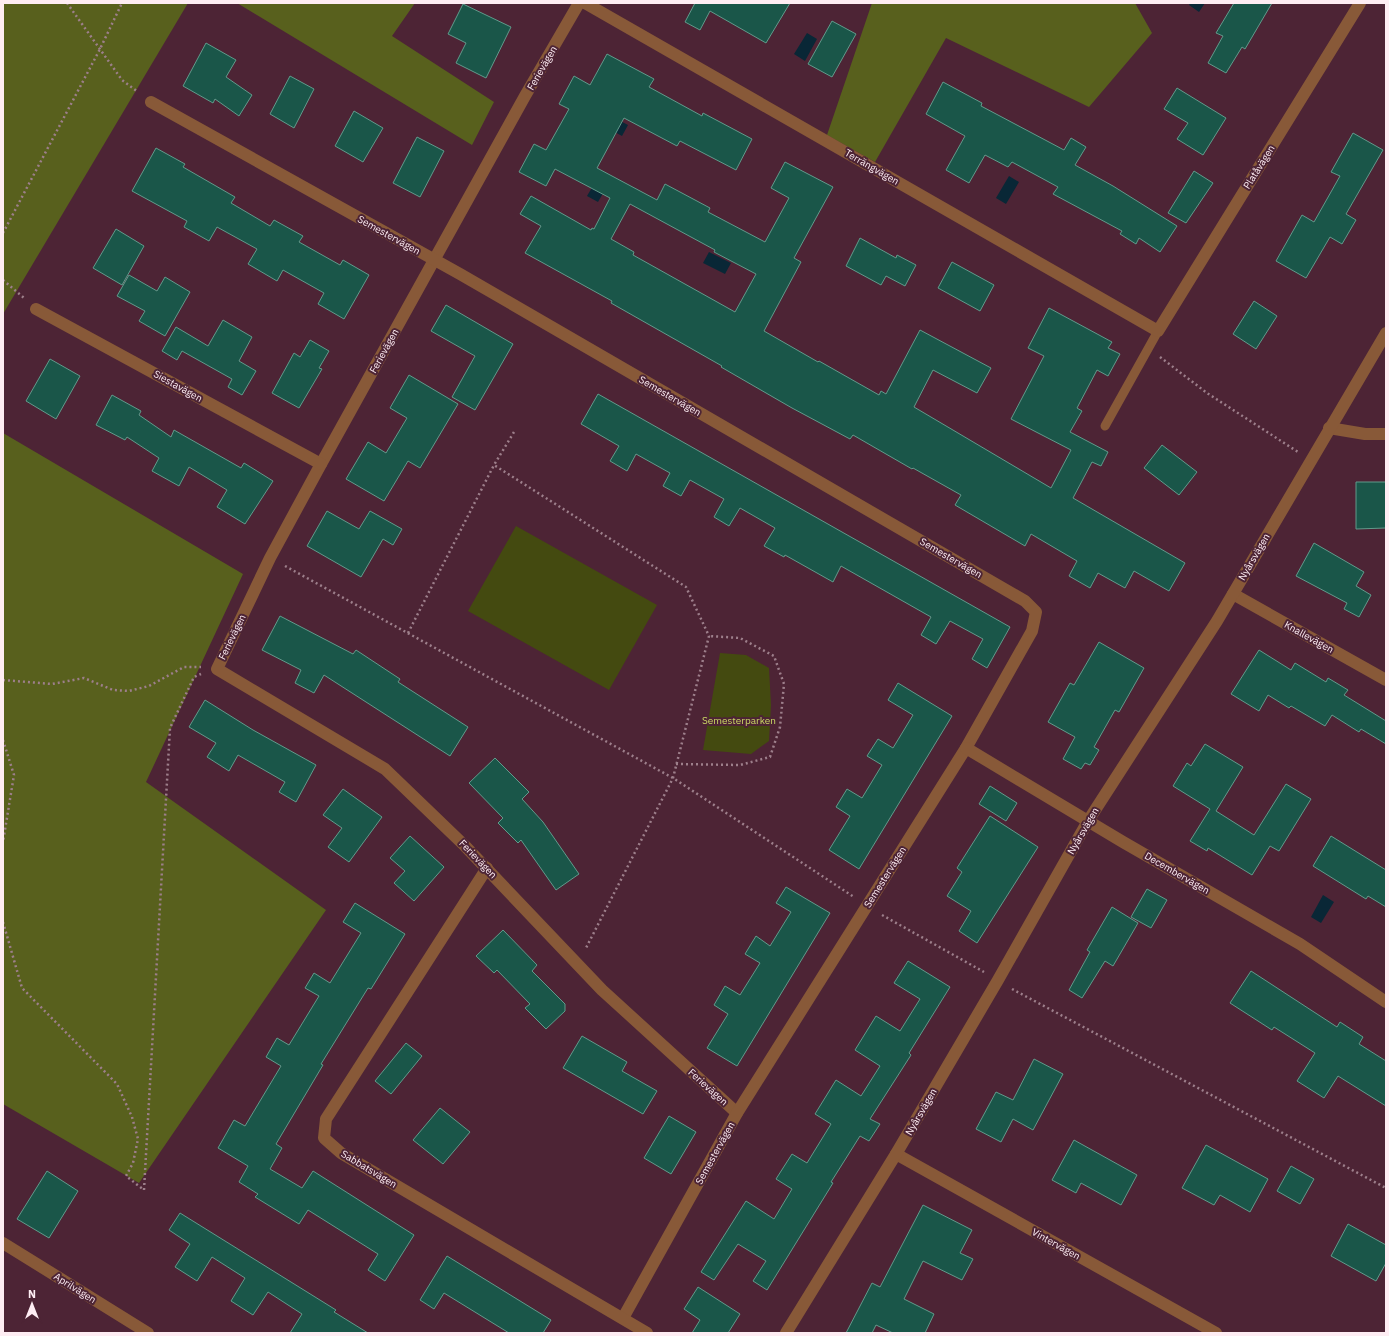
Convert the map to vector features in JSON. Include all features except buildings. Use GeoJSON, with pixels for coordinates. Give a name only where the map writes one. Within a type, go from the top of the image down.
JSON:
{"type":"FeatureCollection","features":[{"type":"Feature","properties":{"kind":"street","name":"Ferievägen"},"geometry":{"type":"LineString","coordinates":[[579,3],[321,464],[270,558],[217,669],[385,769],[487,868],[576,964],[737,1113]]}},
{"type":"Feature","properties":{"kind":"street","name":"Terrängvägen"},"geometry":{"type":"LineString","coordinates":[[585,3],[1158,331]]}},
{"type":"Feature","properties":{"kind":"street","name":"Platåvägen"},"geometry":{"type":"LineString","coordinates":[[1158,331],[1360,3]]}},
{"type":"Feature","properties":{"kind":"street","name":"Semestervägen"},"geometry":{"type":"LineString","coordinates":[[151,102],[435,260],[1025,601],[1036,612],[1032,631],[966,748],[737,1113],[624,1318]]}},
{"type":"Feature","properties":{"kind":"street","name":"Siestavägen"},"geometry":{"type":"LineString","coordinates":[[36,309],[321,464]]}},
{"type":"Feature","properties":{"kind":"street","name":"Nyårsvägen"},"geometry":{"type":"LineString","coordinates":[[786,1333],[896,1154],[998,980],[1088,821],[1233,594],[1310,460],[1386,333]]}},
{"type":"Feature","properties":{"kind":"street"},"geometry":{"type":"LineString","coordinates":[[1329,428],[1365,434],[1386,434]]}},
{"type":"Feature","properties":{"kind":"street","name":"Knallevägen"},"geometry":{"type":"LineString","coordinates":[[1233,594],[1386,680]]}},
{"type":"Feature","properties":{"kind":"street","name":"Decembervägen"},"geometry":{"type":"LineString","coordinates":[[966,748],[1088,821],[1300,944],[1386,1002]]}},
{"type":"Feature","properties":{"kind":"street","name":"Sabbatsvägen"},"geometry":{"type":"LineString","coordinates":[[487,868],[326,1119],[324,1138],[341,1153],[624,1318],[647,1333]]}},
{"type":"Feature","properties":{"kind":"street","name":"Vintervägen"},"geometry":{"type":"LineString","coordinates":[[896,1154],[1216,1333]]}},
{"type":"Feature","properties":{"kind":"street","name":"Aprilvägen"},"geometry":{"type":"LineString","coordinates":[[3,1243],[148,1333]]}},
{"type":"Feature","properties":{"kind":"lane"},"geometry":{"type":"LineString","coordinates":[[1106,426],[1158,331]]}},
{"type":"Feature","properties":{"kind":"path"},"geometry":{"type":"LineString","coordinates":[[67,3],[122,80],[151,102]]}},
{"type":"Feature","properties":{"kind":"path"},"geometry":{"type":"LineString","coordinates":[[3,233],[100,49],[122,3]]}},
{"type":"Feature","properties":{"kind":"path"},"geometry":{"type":"LineString","coordinates":[[3,280],[36,309]]}},
{"type":"Feature","properties":{"kind":"path"},"geometry":{"type":"LineString","coordinates":[[1149,349],[1206,393],[1310,460]]}},
{"type":"Feature","properties":{"kind":"path"},"geometry":{"type":"LineString","coordinates":[[408,633],[494,465],[514,432]]}},
{"type":"Feature","properties":{"kind":"path"},"geometry":{"type":"LineString","coordinates":[[494,465],[686,587],[708,636],[672,778],[576,964]]}},
{"type":"Feature","properties":{"kind":"path"},"geometry":{"type":"LineString","coordinates":[[270,558],[672,778],[867,906],[998,980],[1386,1188]]}},
{"type":"Feature","properties":{"kind":"path"},"geometry":{"type":"LineString","coordinates":[[676,764],[740,765],[770,757],[780,727],[784,684],[774,656],[740,638],[708,636]]}},
{"type":"Feature","properties":{"kind":"path"},"geometry":{"type":"LineString","coordinates":[[3,680],[52,684],[84,678],[113,690],[129,691],[149,686],[184,667],[211,667],[217,669]]}},
{"type":"Feature","properties":{"kind":"path"},"geometry":{"type":"LineString","coordinates":[[3,922],[22,988],[117,1084],[132,1117],[138,1140],[133,1162],[126,1176],[144,1190],[170,728],[194,677],[217,669]]}},
{"type":"Feature","properties":{"kind":"path"},"geometry":{"type":"LineString","coordinates":[[3,740],[14,775],[3,842]]}},
{"type":"Feature","properties":{"kind":"green space"},"geometry":{"type":"Polygon","coordinates":[[[3,3],[188,3],[3,314],[3,3]]]}},
{"type":"Feature","properties":{"kind":"green space"},"geometry":{"type":"Polygon","coordinates":[[[237,3],[415,3],[392,36],[494,102],[472,145],[237,3]]]}},
{"type":"Feature","properties":{"kind":"green space"},"geometry":{"type":"Polygon","coordinates":[[[872,3],[1135,3],[1152,33],[1089,107],[946,38],[875,162],[827,135],[872,3]]]}},
{"type":"Feature","properties":{"kind":"green space"},"geometry":{"type":"Polygon","coordinates":[[[3,433],[243,574],[146,782],[326,910],[139,1183],[3,1104],[3,433]]]}},
{"type":"Feature","properties":{"kind":"green space"},"geometry":{"type":"Polygon","coordinates":[[[516,526],[657,605],[609,690],[468,611],[516,526]]]}},
{"type":"Feature","properties":{"kind":"green space","name":"Semesterparken"},"geometry":{"type":"Polygon","coordinates":[[[720,653],[746,655],[769,668],[771,705],[769,741],[751,754],[703,750],[720,653]]]}},
{"type":"Feature","properties":{"kind":"water"},"geometry":{"type":"Polygon","coordinates":[[[1190,3],[1205,3],[1199,12],[1189,5],[1190,3]]]}},
{"type":"Feature","properties":{"kind":"water"},"geometry":{"type":"Polygon","coordinates":[[[807,33],[817,39],[805,61],[794,54],[807,33]]]}},
{"type":"Feature","properties":{"kind":"water"},"geometry":{"type":"Polygon","coordinates":[[[605,113],[628,125],[622,136],[600,124],[605,113]]]}},
{"type":"Feature","properties":{"kind":"water"},"geometry":{"type":"Polygon","coordinates":[[[600,174],[610,181],[598,202],[587,196],[600,174]]]}},
{"type":"Feature","properties":{"kind":"water"},"geometry":{"type":"Polygon","coordinates":[[[1009,176],[1019,182],[1006,204],[996,198],[1009,176]]]}},
{"type":"Feature","properties":{"kind":"water"},"geometry":{"type":"Polygon","coordinates":[[[709,252],[731,263],[725,274],[703,263],[709,252]]]}},
{"type":"Feature","properties":{"kind":"water"},"geometry":{"type":"Polygon","coordinates":[[[1323,895],[1334,902],[1321,923],[1311,917],[1323,895]]]}}]}
